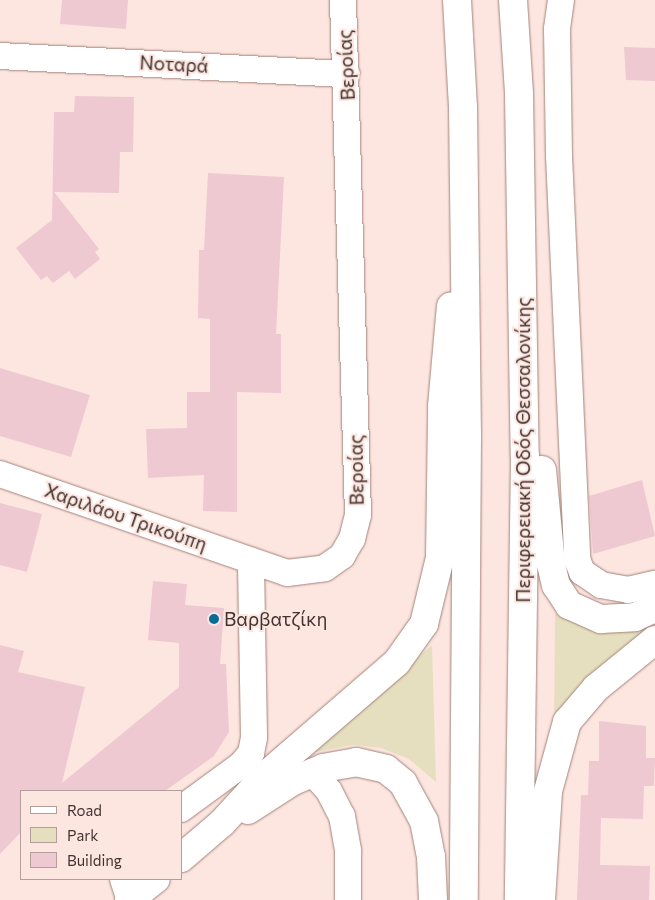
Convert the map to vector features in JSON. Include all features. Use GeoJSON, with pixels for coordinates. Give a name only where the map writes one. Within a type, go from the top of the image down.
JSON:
{"type":"FeatureCollection","features":[{"type":"Feature","properties":{"kind":"main road"},"geometry":{"type":"LineString","coordinates":[[457,0],[464,213],[467,562],[464,900]]}},
{"type":"Feature","properties":{"kind":"main road","name":"Περιφερειακή Οδός Θεσσαλονίκης"},"geometry":{"type":"LineString","coordinates":[[513,0],[521,169],[525,456],[519,900]]}},
{"type":"Feature","properties":{"kind":"main road"},"geometry":{"type":"LineString","coordinates":[[521,169],[533,243],[544,512],[556,585],[569,605],[600,619],[635,617],[655,608]]}},
{"type":"Feature","properties":{"kind":"main road"},"geometry":{"type":"LineString","coordinates":[[182,857],[222,823],[265,776],[397,662],[426,618],[440,558],[445,350],[464,213]]}},
{"type":"Feature","properties":{"kind":"main road"},"geometry":{"type":"LineString","coordinates":[[542,900],[548,791],[567,722],[596,688],[655,640]]}},
{"type":"Feature","properties":{"kind":"main road"},"geometry":{"type":"LineString","coordinates":[[222,823],[312,772],[356,762],[380,767],[398,777],[415,800],[427,829],[433,900]]}},
{"type":"Feature","properties":{"kind":"main road"},"geometry":{"type":"LineString","coordinates":[[130,900],[155,880]]}},
{"type":"Feature","properties":{"kind":"street","name":"Βεροίας"},"geometry":{"type":"LineString","coordinates":[[251,561],[287,573],[325,568],[342,556],[352,539],[358,516],[347,74],[343,0]]}},
{"type":"Feature","properties":{"kind":"street"},"geometry":{"type":"LineString","coordinates":[[561,0],[557,29],[559,156],[577,559],[582,572],[601,585],[628,590],[655,584]]}},
{"type":"Feature","properties":{"kind":"street","name":"Νοταρά"},"geometry":{"type":"LineString","coordinates":[[0,56],[347,74]]}},
{"type":"Feature","properties":{"kind":"street","name":"Χαριλάου Τρικούπη"},"geometry":{"type":"LineString","coordinates":[[0,474],[251,561]]}},
{"type":"Feature","properties":{"kind":"street"},"geometry":{"type":"LineString","coordinates":[[182,808],[242,765],[251,753],[254,737],[251,561]]}},
{"type":"Feature","properties":{"kind":"street"},"geometry":{"type":"LineString","coordinates":[[312,772],[329,791],[342,816],[348,851],[348,900]]}},
{"type":"Feature","properties":{"kind":"street"},"geometry":{"type":"LineString","coordinates":[[123,880],[130,900]]}},
{"type":"Feature","properties":{"kind":"green space"},"geometry":{"type":"Polygon","coordinates":[[[555,613],[596,632],[650,628],[554,727],[555,613]]]}},
{"type":"Feature","properties":{"kind":"green space"},"geometry":{"type":"Polygon","coordinates":[[[432,645],[436,782],[409,759],[381,748],[353,745],[311,753],[432,645]]]}},
{"type":"Feature","properties":{"kind":"building"},"geometry":{"type":"Polygon","coordinates":[[[62,0],[128,0],[126,29],[60,24],[62,0]]]}},
{"type":"Feature","properties":{"kind":"building"},"geometry":{"type":"Polygon","coordinates":[[[624,47],[655,48],[655,81],[626,80],[624,47]]]}},
{"type":"Feature","properties":{"kind":"building"},"geometry":{"type":"Polygon","coordinates":[[[75,96],[134,97],[133,152],[120,152],[119,193],[54,192],[99,249],[95,252],[100,259],[75,279],[69,271],[53,283],[47,276],[41,280],[16,248],[52,220],[54,112],[74,112],[75,96]]]}},
{"type":"Feature","properties":{"kind":"building"},"geometry":{"type":"Polygon","coordinates":[[[208,173],[284,177],[276,334],[281,334],[281,393],[237,392],[237,512],[203,511],[204,475],[148,478],[146,429],[187,428],[187,392],[210,392],[210,319],[198,318],[199,250],[204,250],[208,173]]]}},
{"type":"Feature","properties":{"kind":"building"},"geometry":{"type":"Polygon","coordinates":[[[0,368],[90,395],[71,457],[0,436],[0,368]]]}},
{"type":"Feature","properties":{"kind":"building"},"geometry":{"type":"Polygon","coordinates":[[[642,480],[655,536],[593,554],[589,496],[642,480]]]}},
{"type":"Feature","properties":{"kind":"building"},"geometry":{"type":"Polygon","coordinates":[[[0,503],[42,514],[27,572],[0,565],[0,503]]]}},
{"type":"Feature","properties":{"kind":"building"},"geometry":{"type":"Polygon","coordinates":[[[153,581],[187,584],[185,605],[224,608],[220,664],[226,664],[229,732],[214,756],[166,790],[20,790],[20,833],[0,854],[0,645],[24,651],[18,672],[85,687],[62,783],[179,687],[179,643],[148,640],[153,581]]]}},
{"type":"Feature","properties":{"kind":"building"},"geometry":{"type":"Polygon","coordinates":[[[599,721],[646,726],[646,758],[655,758],[654,786],[644,786],[643,819],[601,818],[600,865],[650,866],[649,900],[577,900],[581,795],[588,795],[589,761],[599,761],[599,721]]]}},
{"type":"Feature","properties":{"kind":"place","name":"Βαρβατζίκη"},"geometry":{"type":"Point","coordinates":[214,619]}}]}
